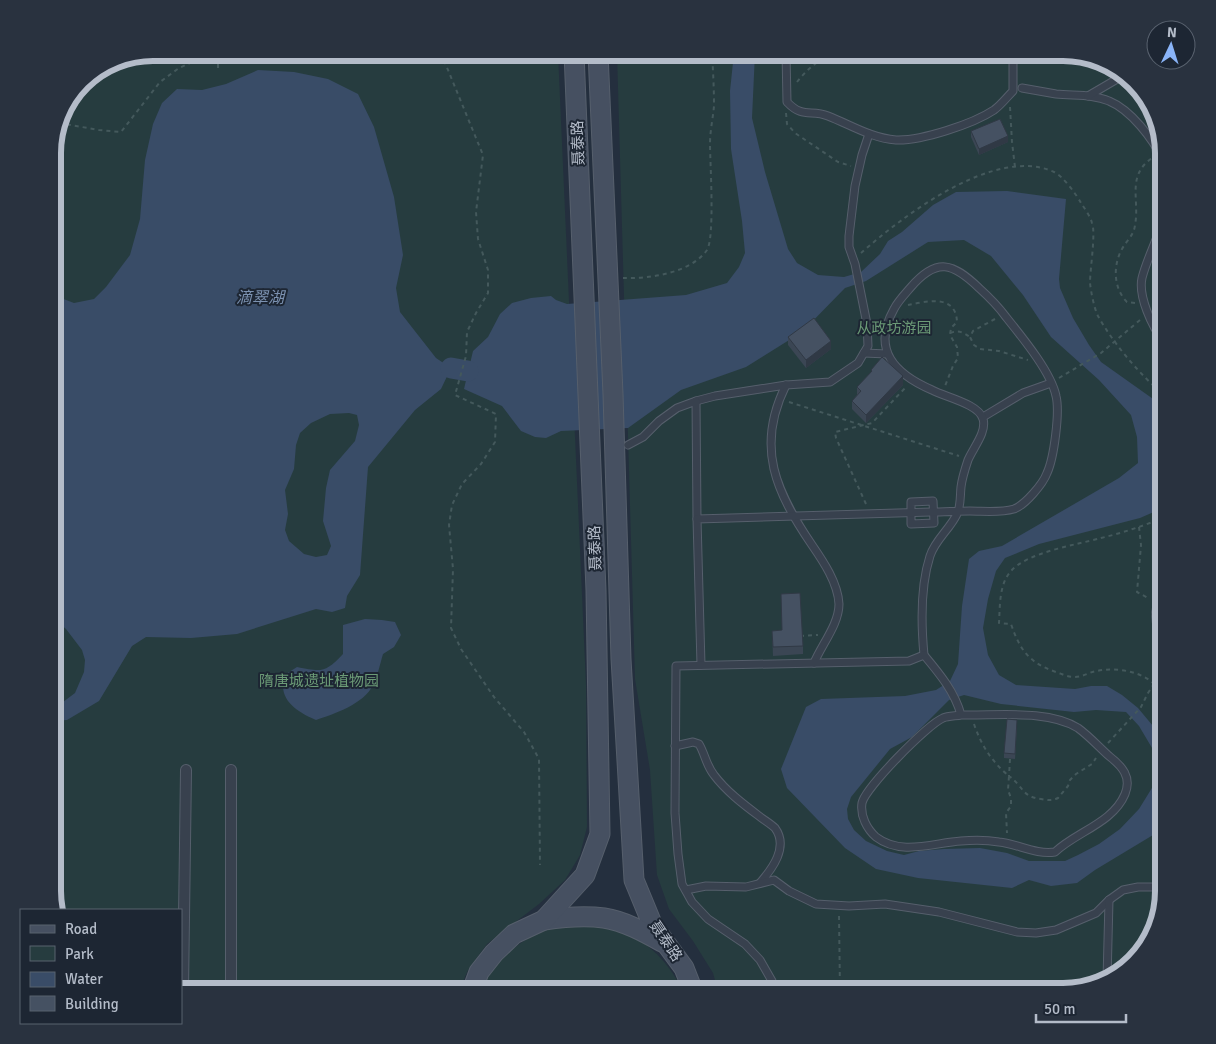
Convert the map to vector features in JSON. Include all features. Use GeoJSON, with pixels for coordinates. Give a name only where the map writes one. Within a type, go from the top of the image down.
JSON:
{"type":"FeatureCollection","features":[{"type":"Feature","properties":{"kind":"main road","name":"聂泰路"},"geometry":{"type":"LineString","coordinates":[[475,983],[479,972],[494,953],[514,934],[544,920],[585,875],[600,834],[596,590],[574,61]]}},
{"type":"Feature","properties":{"kind":"main road","name":"聂泰路"},"geometry":{"type":"LineString","coordinates":[[598,61],[621,642],[634,880],[653,926],[684,968],[690,983]]}},
{"type":"Feature","properties":{"kind":"main road"},"geometry":{"type":"LineString","coordinates":[[544,920],[568,917],[604,918],[637,929],[666,944]]}},
{"type":"Feature","properties":{"kind":"street"},"geometry":{"type":"LineString","coordinates":[[184,983],[186,770]]}},
{"type":"Feature","properties":{"kind":"street"},"geometry":{"type":"LineString","coordinates":[[231,770],[231,983]]}},
{"type":"Feature","properties":{"kind":"lane"},"geometry":{"type":"LineString","coordinates":[[786,61],[786,96],[787,102],[794,110],[826,115],[869,134],[897,140],[937,134],[995,110],[1012,93],[1022,88],[1111,101],[1134,119],[1154,141]]}},
{"type":"Feature","properties":{"kind":"lane"},"geometry":{"type":"LineString","coordinates":[[1012,93],[1013,61]]}},
{"type":"Feature","properties":{"kind":"lane"},"geometry":{"type":"LineString","coordinates":[[1013,76],[1022,88]]}},
{"type":"Feature","properties":{"kind":"lane"},"geometry":{"type":"LineString","coordinates":[[1087,96],[1116,79]]}},
{"type":"Feature","properties":{"kind":"lane"},"geometry":{"type":"LineString","coordinates":[[628,445],[643,437],[659,421],[677,408],[696,401],[715,396],[786,385],[830,382],[858,363],[868,346],[867,324],[849,236],[854,186],[869,134]]}},
{"type":"Feature","properties":{"kind":"lane"},"geometry":{"type":"LineString","coordinates":[[1155,242],[1141,280],[1145,305],[1155,325]]}},
{"type":"Feature","properties":{"kind":"lane"},"geometry":{"type":"LineString","coordinates":[[697,519],[959,511],[1002,511],[1017,508],[1036,490],[1048,473],[1053,451],[1057,397],[1038,361],[1004,314],[959,270],[950,266],[940,267],[930,270],[918,278],[894,309],[886,328],[884,344],[886,354],[896,368],[912,380],[978,410],[983,417],[984,428],[968,459],[961,486],[959,511],[931,553],[927,570],[922,628],[924,655],[958,701],[961,715]]}},
{"type":"Feature","properties":{"kind":"lane"},"geometry":{"type":"LineString","coordinates":[[864,353],[886,354]]}},
{"type":"Feature","properties":{"kind":"lane"},"geometry":{"type":"LineString","coordinates":[[983,417],[1023,393],[1051,383]]}},
{"type":"Feature","properties":{"kind":"lane"},"geometry":{"type":"LineString","coordinates":[[786,385],[773,422],[771,447],[774,474],[785,502],[817,552],[835,589],[839,602],[838,616],[820,647],[814,663]]}},
{"type":"Feature","properties":{"kind":"lane"},"geometry":{"type":"LineString","coordinates":[[696,401],[701,665]]}},
{"type":"Feature","properties":{"kind":"lane"},"geometry":{"type":"LineString","coordinates":[[933,501],[934,523],[911,524],[911,513],[910,502],[933,501]]}},
{"type":"Feature","properties":{"kind":"lane"},"geometry":{"type":"LineString","coordinates":[[772,983],[760,960],[745,944],[708,919],[692,902],[682,884],[675,813],[676,666],[909,661],[924,655]]}},
{"type":"Feature","properties":{"kind":"lane"},"geometry":{"type":"LineString","coordinates":[[961,715],[1029,716],[1056,719],[1077,728],[1117,762],[1126,774],[1128,783],[1125,795],[1116,808],[1100,822],[1055,852],[1036,851],[1020,845],[980,840],[900,847],[888,844],[876,837],[868,828],[863,818],[862,803],[868,792],[905,750],[926,730],[943,718],[961,715]]}},
{"type":"Feature","properties":{"kind":"lane"},"geometry":{"type":"LineString","coordinates":[[675,746],[693,742],[699,744],[705,762],[714,775],[733,796],[775,829],[780,842],[779,857],[773,868],[760,883]]}},
{"type":"Feature","properties":{"kind":"lane"},"geometry":{"type":"LineString","coordinates":[[686,890],[706,886],[746,887],[774,880],[789,891],[816,904],[840,906],[885,904],[939,912],[1017,932],[1036,933],[1056,930],[1096,913],[1123,890],[1155,886]]}},
{"type":"Feature","properties":{"kind":"lane"},"geometry":{"type":"LineString","coordinates":[[1107,971],[1109,900]]}},
{"type":"Feature","properties":{"kind":"path"},"geometry":{"type":"LineString","coordinates":[[66,124],[121,132],[160,82],[179,68],[194,61]]}},
{"type":"Feature","properties":{"kind":"path"},"geometry":{"type":"LineString","coordinates":[[218,61],[218,68]]}},
{"type":"Feature","properties":{"kind":"path"},"geometry":{"type":"LineString","coordinates":[[445,61],[483,155],[476,212],[478,239],[488,270],[488,293],[467,332],[466,356],[455,395],[496,414],[495,442],[481,464],[462,484],[452,505],[448,525],[453,569],[452,628],[461,649],[494,697],[524,732],[539,759],[540,865]]}},
{"type":"Feature","properties":{"kind":"path"},"geometry":{"type":"LineString","coordinates":[[624,278],[658,277],[680,269],[697,259],[708,248],[710,229],[710,142],[714,105],[712,61]]}},
{"type":"Feature","properties":{"kind":"path"},"geometry":{"type":"LineString","coordinates":[[786,96],[804,72],[818,61]]}},
{"type":"Feature","properties":{"kind":"path"},"geometry":{"type":"LineString","coordinates":[[1012,93],[1012,142],[1015,167]]}},
{"type":"Feature","properties":{"kind":"path"},"geometry":{"type":"LineString","coordinates":[[789,104],[786,114],[787,124],[795,133],[838,162],[859,168]]}},
{"type":"Feature","properties":{"kind":"path"},"geometry":{"type":"LineString","coordinates":[[1145,305],[1126,302],[1120,296],[1116,278],[1116,263],[1123,247],[1133,234],[1136,224],[1135,183],[1140,169],[1149,159],[1155,158]]}},
{"type":"Feature","properties":{"kind":"path"},"geometry":{"type":"LineString","coordinates":[[854,262],[882,234],[929,202],[967,180],[1005,167],[1033,166],[1056,173],[1076,194],[1093,224],[1090,284],[1097,314],[1115,341],[1138,369],[1155,385]]}},
{"type":"Feature","properties":{"kind":"path"},"geometry":{"type":"LineString","coordinates":[[894,309],[928,301],[946,302],[957,315],[957,322],[951,328],[950,333],[957,347],[958,358],[942,394]]}},
{"type":"Feature","properties":{"kind":"path"},"geometry":{"type":"LineString","coordinates":[[1051,383],[1101,353],[1148,313]]}},
{"type":"Feature","properties":{"kind":"path"},"geometry":{"type":"LineString","coordinates":[[970,337],[973,331],[1004,314]]}},
{"type":"Feature","properties":{"kind":"path"},"geometry":{"type":"LineString","coordinates":[[950,333],[955,331],[970,337],[974,345],[980,349],[998,351],[1024,360],[1038,361]]}},
{"type":"Feature","properties":{"kind":"path"},"geometry":{"type":"LineString","coordinates":[[870,514],[835,432],[872,423],[912,380]]}},
{"type":"Feature","properties":{"kind":"path"},"geometry":{"type":"LineString","coordinates":[[780,400],[968,459]]}},
{"type":"Feature","properties":{"kind":"path"},"geometry":{"type":"LineString","coordinates":[[970,715],[985,751],[999,768],[1016,781],[1024,793],[1031,798],[1053,800],[1058,798],[1076,774],[1092,764],[1102,749],[1141,707],[1154,684],[1142,676],[1128,671],[1096,671],[1084,676],[1074,677],[1047,669],[1030,659],[1015,637],[1011,624],[999,623],[1002,586],[1010,571],[1024,560],[1155,521]]}},
{"type":"Feature","properties":{"kind":"path"},"geometry":{"type":"LineString","coordinates":[[1139,527],[1141,545],[1137,592],[1155,601]]}},
{"type":"Feature","properties":{"kind":"path"},"geometry":{"type":"LineString","coordinates":[[797,636],[828,635]]}},
{"type":"Feature","properties":{"kind":"path"},"geometry":{"type":"LineString","coordinates":[[1009,843],[1006,813],[1011,806],[1008,790],[1010,759]]}},
{"type":"Feature","properties":{"kind":"path"},"geometry":{"type":"LineString","coordinates":[[840,906],[840,983]]}},
{"type":"Feature","properties":{"kind":"green space","name":"隋唐城遗址植物园"},"geometry":{"type":"Polygon","coordinates":[[[147,61],[558,61],[586,685],[587,827],[580,855],[565,880],[539,904],[487,944],[468,970],[462,983],[182,983],[182,909],[63,909],[61,897],[61,147],[68,118],[77,102],[97,80],[118,68],[147,61]]]}},
{"type":"Feature","properties":{"kind":"green space","name":"从政坊游园"},"geometry":{"type":"Polygon","coordinates":[[[617,61],[1069,61],[1098,68],[1128,88],[1136,97],[1150,124],[1155,153],[1155,891],[1153,909],[1148,926],[1128,956],[1119,964],[1092,978],[1063,983],[716,983],[713,973],[693,941],[669,909],[657,875],[650,770],[635,679],[617,61]]]}},
{"type":"Feature","properties":{"kind":"green space"},"geometry":{"type":"Polygon","coordinates":[[[590,924],[619,930],[631,935],[652,950],[662,959],[679,983],[484,983],[495,967],[514,948],[536,934],[563,925],[590,924]]]}},
{"type":"Feature","properties":{"kind":"water"},"geometry":{"type":"Polygon","coordinates":[[[733,61],[755,61],[752,118],[765,172],[788,249],[797,263],[818,275],[844,277],[861,272],[880,254],[888,241],[902,232],[933,205],[956,192],[1007,191],[1066,199],[1059,279],[1060,288],[1073,318],[1101,362],[1155,400],[1155,511],[1140,518],[1039,544],[1005,558],[996,571],[988,599],[983,628],[988,655],[999,675],[1016,685],[1075,689],[1107,686],[1138,708],[1153,726],[1155,730],[1155,753],[1139,726],[1126,712],[1096,710],[1074,712],[1001,704],[964,695],[949,700],[912,737],[890,749],[851,797],[847,809],[848,819],[854,830],[866,841],[887,851],[904,855],[919,851],[980,848],[1007,853],[1029,861],[1065,861],[1099,844],[1120,829],[1139,809],[1155,783],[1155,834],[1077,883],[1051,886],[1029,880],[1012,888],[918,878],[876,869],[845,848],[787,788],[781,769],[806,707],[821,699],[905,696],[936,690],[950,681],[958,664],[962,606],[969,559],[979,551],[1002,546],[1119,478],[1138,463],[1137,437],[1131,415],[1099,380],[1051,337],[1023,295],[991,256],[964,240],[928,242],[866,281],[845,288],[802,332],[746,367],[681,390],[628,428],[561,431],[546,438],[535,437],[521,431],[502,406],[464,389],[473,351],[488,337],[500,314],[512,303],[531,298],[551,296],[567,304],[686,295],[727,283],[739,267],[745,253],[731,149],[730,91],[733,61]]]}},
{"type":"Feature","properties":{"kind":"water","name":"滴翠湖"},"geometry":{"type":"Polygon","coordinates":[[[258,70],[294,72],[328,79],[358,94],[374,127],[394,197],[403,255],[396,288],[400,312],[436,358],[451,368],[441,389],[415,410],[368,467],[360,575],[347,596],[345,608],[332,612],[316,609],[237,634],[191,638],[146,637],[132,646],[99,701],[67,720],[61,720],[61,703],[75,693],[84,672],[85,660],[82,650],[61,625],[61,298],[74,303],[94,299],[106,287],[130,255],[140,219],[145,160],[153,124],[162,103],[177,89],[202,90],[226,84],[258,70]],[[349,413],[330,414],[311,423],[300,433],[296,445],[294,469],[285,490],[288,514],[285,530],[289,541],[304,554],[316,557],[327,555],[331,546],[323,521],[326,488],[330,470],[355,441],[359,425],[357,415],[349,413]]]}},
{"type":"Feature","properties":{"kind":"water"},"geometry":{"type":"Polygon","coordinates":[[[365,619],[395,622],[401,635],[394,647],[383,654],[369,692],[356,703],[316,720],[294,708],[284,692],[283,685],[286,674],[297,667],[323,670],[332,665],[343,654],[343,625],[365,619]]]}},
{"type":"Feature","properties":{"kind":"building"},"geometry":{"type":"Polygon","coordinates":[[[1000,119],[1008,136],[979,149],[971,131],[1000,119]]]}},
{"type":"Feature","properties":{"kind":"building"},"geometry":{"type":"Polygon","coordinates":[[[814,318],[831,341],[806,360],[788,337],[814,318]]]}},
{"type":"Feature","properties":{"kind":"building"},"geometry":{"type":"Polygon","coordinates":[[[882,357],[903,376],[866,415],[852,401],[861,391],[857,387],[882,357]]]}},
{"type":"Feature","properties":{"kind":"building"},"geometry":{"type":"Polygon","coordinates":[[[800,593],[803,646],[773,647],[772,631],[782,630],[781,594],[800,593]]]}},
{"type":"Feature","properties":{"kind":"building"},"geometry":{"type":"Polygon","coordinates":[[[1007,719],[1017,720],[1015,754],[1004,753],[1007,719]]]}},
{"type":"Feature","properties":{"kind":"waterway"},"geometry":{"type":"LineString","coordinates":[[451,368],[468,371]]}}]}
